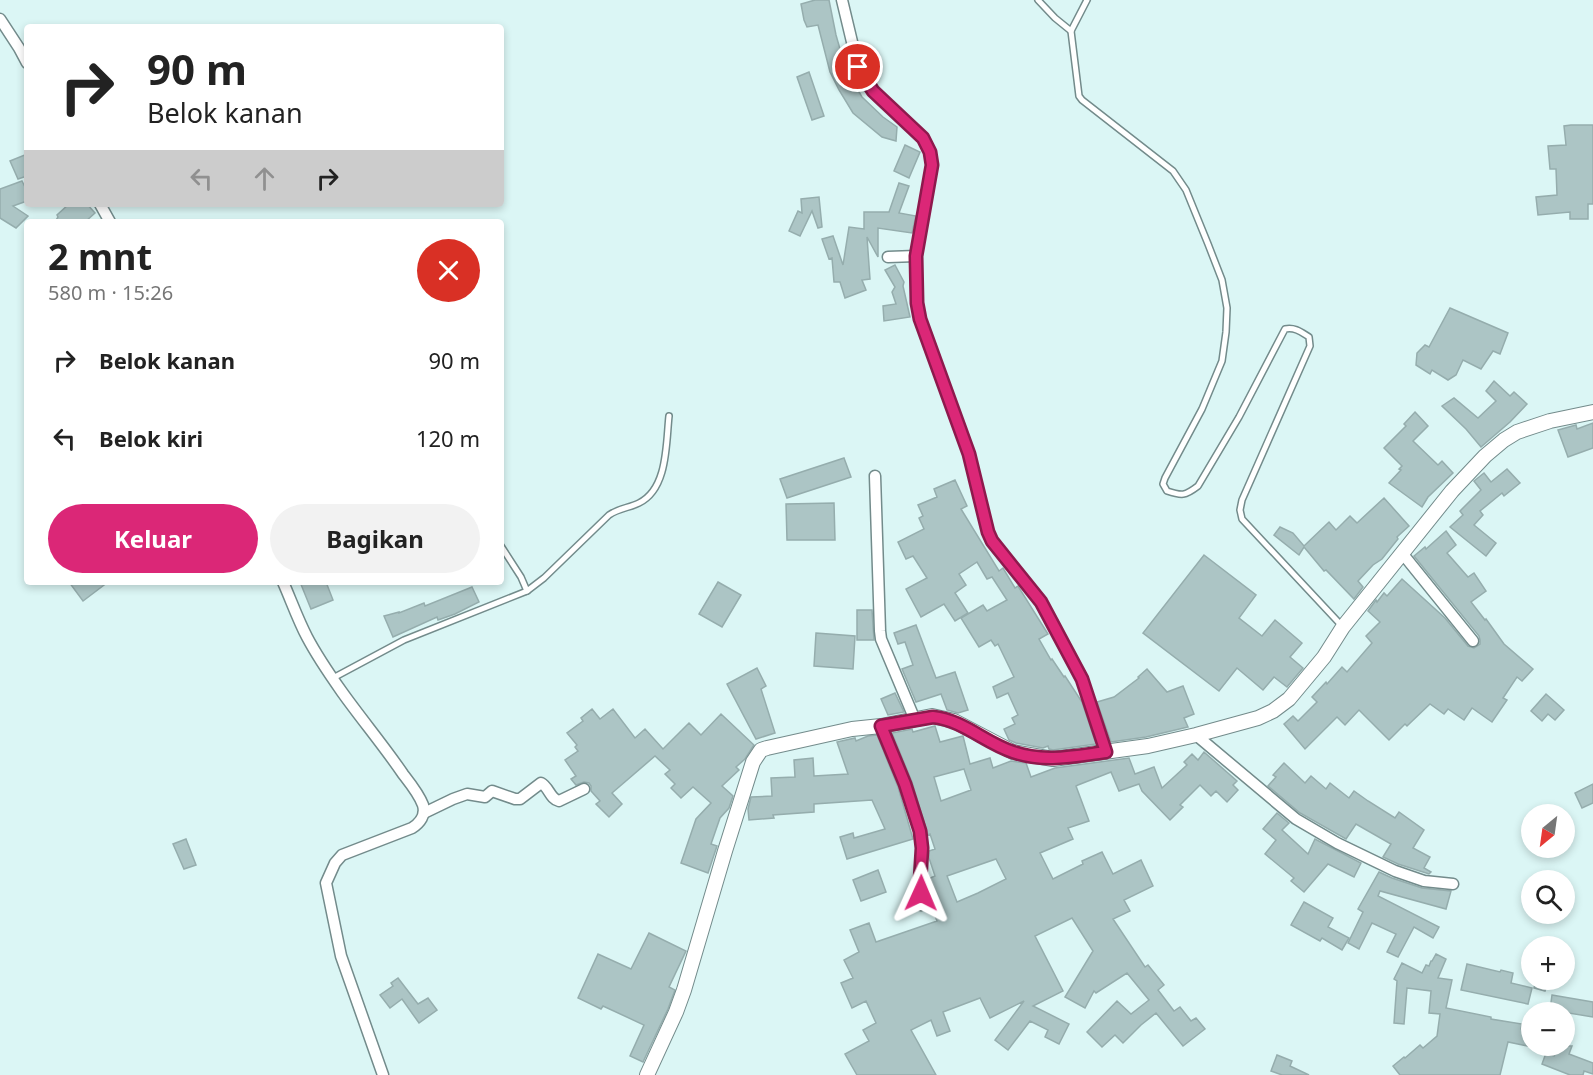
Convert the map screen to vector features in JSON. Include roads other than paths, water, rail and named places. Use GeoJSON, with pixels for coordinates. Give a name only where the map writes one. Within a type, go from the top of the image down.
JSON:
{"type":"FeatureCollection","features":[{"type":"Feature","properties":{"kind":"street"},"geometry":{"type":"LineString","coordinates":[[842,0],[858,67],[862,74],[873,91],[923,138],[930,152],[932,165],[916,256],[917,303],[920,319],[969,454],[988,532],[992,541],[1027,583],[1046,611],[1082,679],[1106,752]]}},
{"type":"Feature","properties":{"kind":"street"},"geometry":{"type":"LineString","coordinates":[[0,19],[24,57]]}},
{"type":"Feature","properties":{"kind":"street"},"geometry":{"type":"LineString","coordinates":[[888,257],[916,256]]}},
{"type":"Feature","properties":{"kind":"street"},"geometry":{"type":"LineString","coordinates":[[647,1075],[684,990],[753,762],[761,750],[852,729],[933,717],[947,719],[1013,752],[1053,759],[1148,746],[1258,718],[1274,711],[1289,699],[1324,657],[1343,627],[1452,491],[1485,456],[1517,432],[1550,421],[1592,414]]}},
{"type":"Feature","properties":{"kind":"street"},"geometry":{"type":"LineString","coordinates":[[875,476],[881,639],[915,720]]}},
{"type":"Feature","properties":{"kind":"street"},"geometry":{"type":"LineString","coordinates":[[1402,553],[1473,641]]}},
{"type":"Feature","properties":{"kind":"street"},"geometry":{"type":"LineString","coordinates":[[284,585],[307,637],[333,678],[387,750],[420,799],[424,813]]}},
{"type":"Feature","properties":{"kind":"street"},"geometry":{"type":"LineString","coordinates":[[881,726],[905,784],[920,831],[921,905]]}},
{"type":"Feature","properties":{"kind":"street"},"geometry":{"type":"LineString","coordinates":[[1196,735],[1296,819],[1337,843],[1395,871],[1424,881],[1454,884]]}},
{"type":"Feature","properties":{"kind":"street"},"geometry":{"type":"LineString","coordinates":[[383,1075],[341,956],[326,883],[335,863],[342,855],[412,828],[418,824],[424,813],[467,794],[485,797],[492,791],[520,799],[541,783],[546,786],[555,800],[559,801],[584,789]]}},
{"type":"Feature","properties":{"kind":"lane"},"geometry":{"type":"LineString","coordinates":[[1038,0],[1071,31]]}},
{"type":"Feature","properties":{"kind":"lane"},"geometry":{"type":"LineString","coordinates":[[1086,0],[1071,31],[1079,96],[1173,171],[1186,190],[1208,244],[1222,280],[1227,308],[1222,361],[1202,409],[1163,484],[1167,491],[1183,495],[1190,493],[1197,486],[1239,417],[1285,329],[1298,330],[1309,337],[1310,346],[1242,500],[1240,510],[1242,519],[1343,627]]}},
{"type":"Feature","properties":{"kind":"lane"},"geometry":{"type":"LineString","coordinates":[[333,678],[404,640],[527,591],[544,578],[609,515],[617,509],[640,502],[653,492],[664,465],[669,416]]}},
{"type":"Feature","properties":{"kind":"lane"},"geometry":{"type":"LineString","coordinates":[[504,551],[527,591]]}}]}
